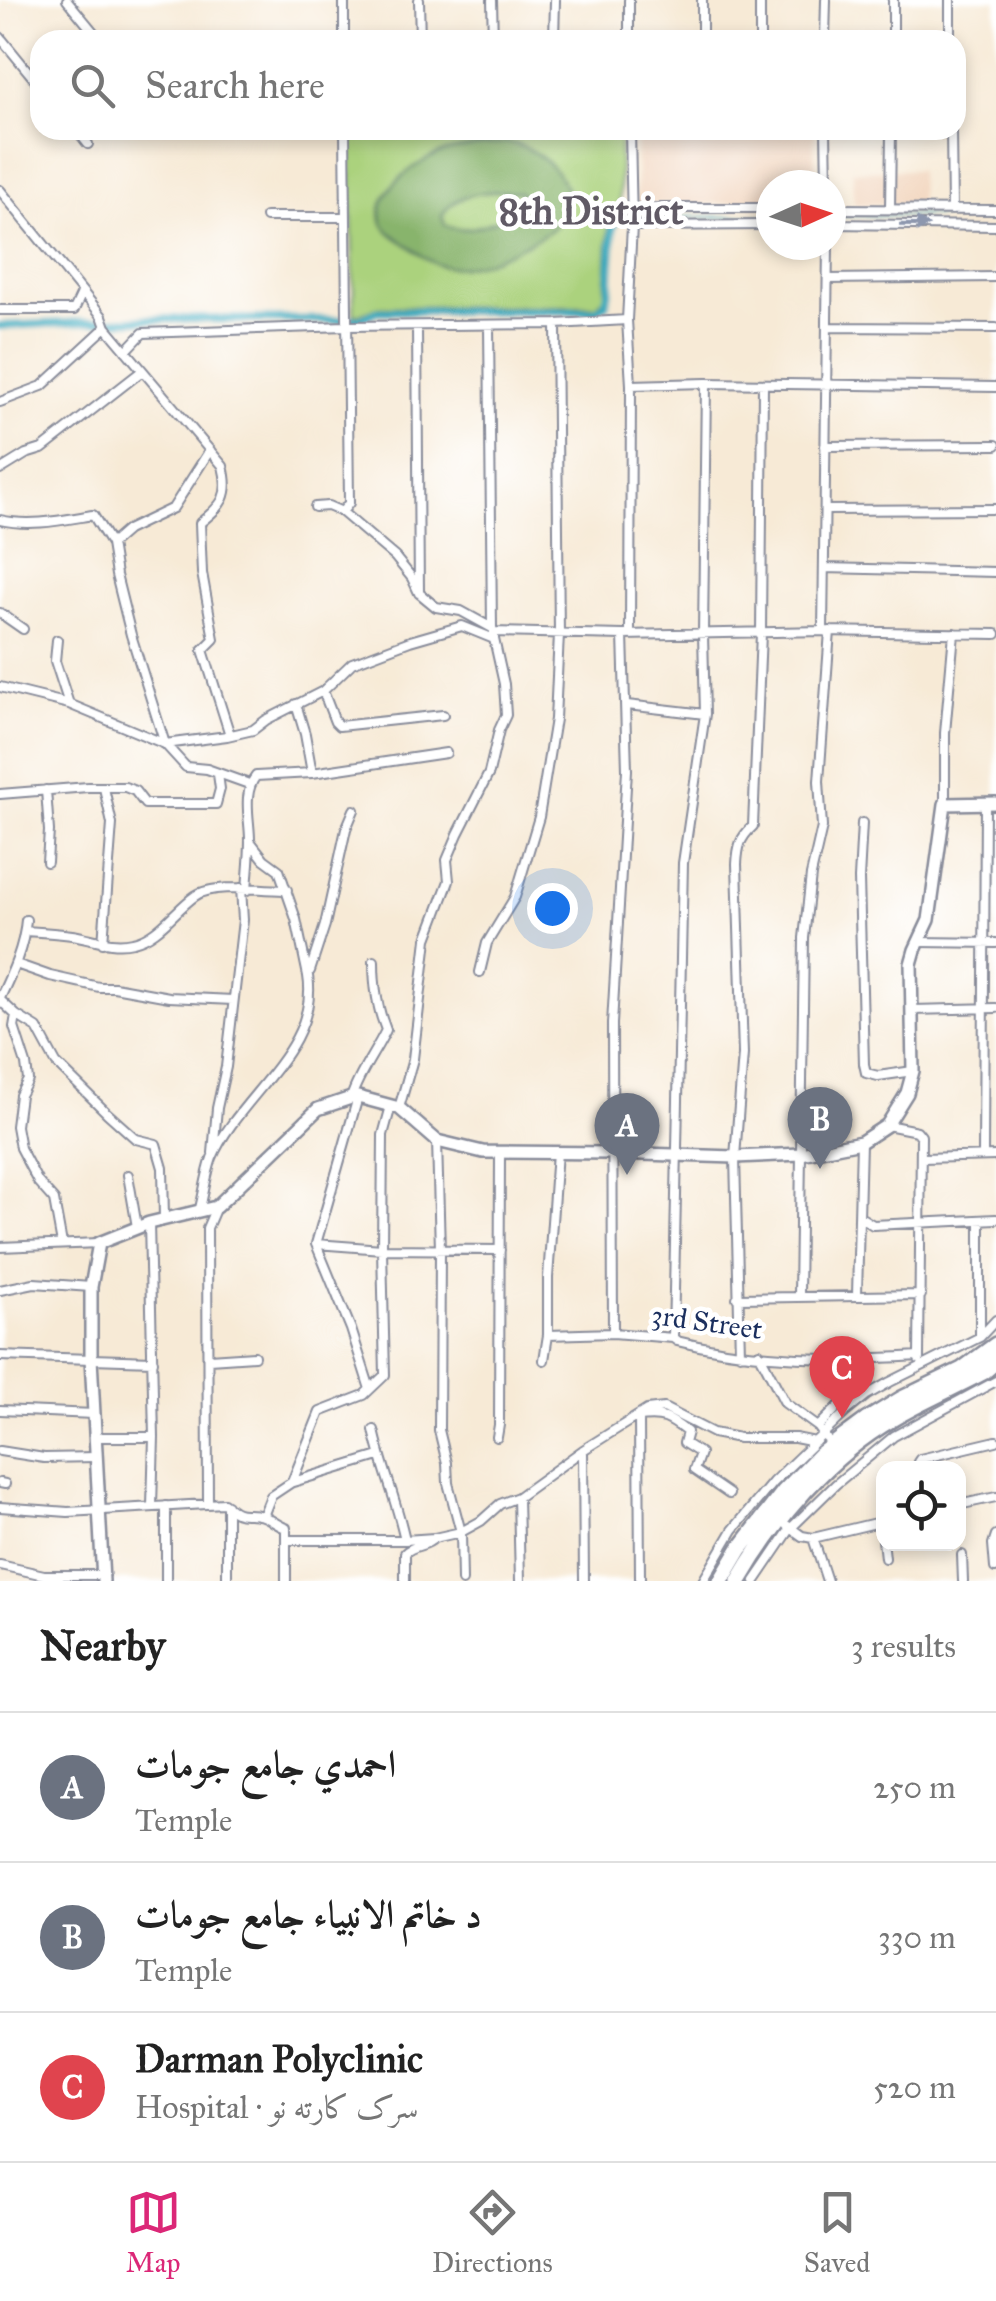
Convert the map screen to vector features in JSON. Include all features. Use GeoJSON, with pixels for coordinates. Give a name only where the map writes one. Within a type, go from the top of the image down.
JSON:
{"type":"FeatureCollection","features":[{"type":"Feature","properties":{"kind":"highway"},"geometry":{"type":"LineString","coordinates":[[721,1581],[789,1496],[822,1437],[962,1370],[996,1345]]}},
{"type":"Feature","properties":{"kind":"highway"},"geometry":{"type":"LineString","coordinates":[[739,1581],[746,1553],[786,1524],[789,1496],[888,1420],[996,1362]]}},
{"type":"Feature","properties":{"kind":"street"},"geometry":{"type":"LineString","coordinates":[[67,0],[92,30]]}},
{"type":"Feature","properties":{"kind":"street"},"geometry":{"type":"LineString","coordinates":[[344,0],[344,30]]}},
{"type":"Feature","properties":{"kind":"street"},"geometry":{"type":"LineString","coordinates":[[419,0],[420,30]]}},
{"type":"Feature","properties":{"kind":"street"},"geometry":{"type":"LineString","coordinates":[[492,0],[492,30]]}},
{"type":"Feature","properties":{"kind":"street"},"geometry":{"type":"LineString","coordinates":[[554,30],[555,0]]}},
{"type":"Feature","properties":{"kind":"street"},"geometry":{"type":"LineString","coordinates":[[629,0],[629,30]]}},
{"type":"Feature","properties":{"kind":"street"},"geometry":{"type":"LineString","coordinates":[[702,0],[702,30]]}},
{"type":"Feature","properties":{"kind":"street"},"geometry":{"type":"LineString","coordinates":[[760,0],[760,30]]}},
{"type":"Feature","properties":{"kind":"street"},"geometry":{"type":"LineString","coordinates":[[826,0],[826,30]]}},
{"type":"Feature","properties":{"kind":"street"},"geometry":{"type":"LineString","coordinates":[[892,30],[893,0]]}},
{"type":"Feature","properties":{"kind":"street"},"geometry":{"type":"LineString","coordinates":[[950,0],[950,30]]}},
{"type":"Feature","properties":{"kind":"street"},"geometry":{"type":"LineString","coordinates":[[0,37],[30,74]]}},
{"type":"Feature","properties":{"kind":"street"},"geometry":{"type":"LineString","coordinates":[[85,140],[88,144]]}},
{"type":"Feature","properties":{"kind":"street"},"geometry":{"type":"LineString","coordinates":[[342,512],[349,503],[345,140]]}},
{"type":"Feature","properties":{"kind":"street"},"geometry":{"type":"LineString","coordinates":[[613,1333],[612,1024],[626,770],[630,140]]}},
{"type":"Feature","properties":{"kind":"street"},"geometry":{"type":"LineString","coordinates":[[826,140],[827,170]]}},
{"type":"Feature","properties":{"kind":"street"},"geometry":{"type":"LineString","coordinates":[[890,210],[891,140]]}},
{"type":"Feature","properties":{"kind":"street"},"geometry":{"type":"LineString","coordinates":[[951,140],[952,210]]}},
{"type":"Feature","properties":{"kind":"street"},"geometry":{"type":"LineString","coordinates":[[0,190],[102,316],[106,327],[223,466],[226,490],[222,503],[200,523],[202,573],[214,638],[203,650],[230,736]]}},
{"type":"Feature","properties":{"kind":"street"},"geometry":{"type":"LineString","coordinates":[[632,208],[756,208]]}},
{"type":"Feature","properties":{"kind":"street"},"geometry":{"type":"LineString","coordinates":[[846,209],[996,210]]}},
{"type":"Feature","properties":{"kind":"street"},"geometry":{"type":"LineString","coordinates":[[266,217],[346,216]]}},
{"type":"Feature","properties":{"kind":"street"},"geometry":{"type":"LineString","coordinates":[[632,226],[756,224]]}},
{"type":"Feature","properties":{"kind":"street"},"geometry":{"type":"LineString","coordinates":[[846,224],[996,226]]}},
{"type":"Feature","properties":{"kind":"street"},"geometry":{"type":"LineString","coordinates":[[799,1296],[804,938],[811,875],[822,826],[819,781],[826,631],[828,260]]}},
{"type":"Feature","properties":{"kind":"street"},"geometry":{"type":"LineString","coordinates":[[828,280],[996,278]]}},
{"type":"Feature","properties":{"kind":"street"},"geometry":{"type":"LineString","coordinates":[[0,310],[74,310],[82,292]]}},
{"type":"Feature","properties":{"kind":"street"},"geometry":{"type":"LineString","coordinates":[[126,351],[142,334],[346,321],[417,326],[627,320]]}},
{"type":"Feature","properties":{"kind":"street"},"geometry":{"type":"LineString","coordinates":[[480,972],[487,943],[515,897],[539,817],[555,719],[559,634],[556,324]]}},
{"type":"Feature","properties":{"kind":"street"},"geometry":{"type":"LineString","coordinates":[[292,1482],[320,1412],[364,1395],[385,1375],[383,1134],[414,1059],[428,939],[449,881],[448,860],[490,772],[506,715],[493,633],[489,325]]}},
{"type":"Feature","properties":{"kind":"street"},"geometry":{"type":"LineString","coordinates":[[417,326],[419,593]]}},
{"type":"Feature","properties":{"kind":"street"},"geometry":{"type":"LineString","coordinates":[[827,326],[996,328]]}},
{"type":"Feature","properties":{"kind":"street"},"geometry":{"type":"LineString","coordinates":[[0,402],[42,386],[106,327]]}},
{"type":"Feature","properties":{"kind":"street"},"geometry":{"type":"LineString","coordinates":[[0,470],[42,449],[142,370]]}},
{"type":"Feature","properties":{"kind":"street"},"geometry":{"type":"LineString","coordinates":[[673,1338],[684,863],[705,714],[706,384]]}},
{"type":"Feature","properties":{"kind":"street"},"geometry":{"type":"LineString","coordinates":[[740,1354],[735,1157],[744,1054],[737,864],[738,845],[753,826],[761,634],[763,384]]}},
{"type":"Feature","properties":{"kind":"street"},"geometry":{"type":"LineString","coordinates":[[631,385],[996,387]]}},
{"type":"Feature","properties":{"kind":"street"},"geometry":{"type":"LineString","coordinates":[[826,446],[996,445]]}},
{"type":"Feature","properties":{"kind":"street"},"geometry":{"type":"LineString","coordinates":[[111,544],[127,530],[173,508],[210,450]]}},
{"type":"Feature","properties":{"kind":"street"},"geometry":{"type":"LineString","coordinates":[[315,506],[342,512],[394,557],[419,593],[436,606],[461,612],[493,633]]}},
{"type":"Feature","properties":{"kind":"street"},"geometry":{"type":"LineString","coordinates":[[825,510],[996,509]]}},
{"type":"Feature","properties":{"kind":"street"},"geometry":{"type":"LineString","coordinates":[[0,520],[16,524],[93,515],[111,544],[131,635],[165,744]]}},
{"type":"Feature","properties":{"kind":"street"},"geometry":{"type":"LineString","coordinates":[[824,568],[996,572]]}},
{"type":"Feature","properties":{"kind":"street"},"geometry":{"type":"LineString","coordinates":[[0,613],[22,629]]}},
{"type":"Feature","properties":{"kind":"street"},"geometry":{"type":"LineString","coordinates":[[165,744],[254,730],[323,690],[352,662],[462,626],[493,633],[559,634],[996,634]]}},
{"type":"Feature","properties":{"kind":"street"},"geometry":{"type":"LineString","coordinates":[[0,1248],[99,1243],[164,1218],[216,1206],[318,1109],[354,1098],[395,1107],[437,1141],[483,1152],[735,1157],[801,1154],[861,1142],[887,1125],[907,1092],[914,1071],[910,964],[930,920],[945,804],[946,704],[954,633]]}},
{"type":"Feature","properties":{"kind":"street"},"geometry":{"type":"LineString","coordinates":[[58,640],[56,661],[69,704]]}},
{"type":"Feature","properties":{"kind":"street"},"geometry":{"type":"LineString","coordinates":[[0,686],[69,704],[165,744],[186,767],[208,769],[249,784]]}},
{"type":"Feature","properties":{"kind":"street"},"geometry":{"type":"LineString","coordinates":[[323,690],[339,726],[444,715]]}},
{"type":"Feature","properties":{"kind":"street"},"geometry":{"type":"LineString","coordinates":[[296,704],[312,773]]}},
{"type":"Feature","properties":{"kind":"street"},"geometry":{"type":"LineString","coordinates":[[627,705],[705,714]]}},
{"type":"Feature","properties":{"kind":"street"},"geometry":{"type":"LineString","coordinates":[[199,1212],[212,1158],[234,1000],[250,841],[249,784],[261,774],[312,773],[446,753]]}},
{"type":"Feature","properties":{"kind":"street"},"geometry":{"type":"LineString","coordinates":[[0,794],[125,787],[135,791],[145,804],[216,804],[218,774]]}},
{"type":"Feature","properties":{"kind":"street"},"geometry":{"type":"LineString","coordinates":[[103,943],[112,824],[104,788]]}},
{"type":"Feature","properties":{"kind":"street"},"geometry":{"type":"LineString","coordinates":[[46,790],[47,862]]}},
{"type":"Feature","properties":{"kind":"street"},"geometry":{"type":"LineString","coordinates":[[945,804],[991,803],[984,942],[983,1156]]}},
{"type":"Feature","properties":{"kind":"street"},"geometry":{"type":"LineString","coordinates":[[308,976],[354,810]]}},
{"type":"Feature","properties":{"kind":"street"},"geometry":{"type":"LineString","coordinates":[[862,823],[866,1074],[914,1071]]}},
{"type":"Feature","properties":{"kind":"street"},"geometry":{"type":"LineString","coordinates":[[212,1158],[304,1027],[310,985],[279,870],[250,841]]}},
{"type":"Feature","properties":{"kind":"street"},"geometry":{"type":"LineString","coordinates":[[25,931],[74,935],[103,943],[138,942],[197,894],[287,890]]}},
{"type":"Feature","properties":{"kind":"street"},"geometry":{"type":"LineString","coordinates":[[26,920],[16,964],[0,999],[36,1028],[56,1063],[107,1113],[136,1139],[156,1144],[162,1168],[164,1218]]}},
{"type":"Feature","properties":{"kind":"street"},"geometry":{"type":"LineString","coordinates":[[919,942],[996,942]]}},
{"type":"Feature","properties":{"kind":"street"},"geometry":{"type":"LineString","coordinates":[[370,1389],[352,1329],[316,1244],[357,1079],[386,1030],[374,982],[374,961]]}},
{"type":"Feature","properties":{"kind":"street"},"geometry":{"type":"LineString","coordinates":[[16,964],[100,987],[169,997],[234,1000]]}},
{"type":"Feature","properties":{"kind":"street"},"geometry":{"type":"LineString","coordinates":[[912,1010],[996,1008]]}},
{"type":"Feature","properties":{"kind":"street"},"geometry":{"type":"LineString","coordinates":[[16,1015],[14,1027],[28,1080],[20,1095],[16,1126],[20,1148],[38,1182],[54,1200],[62,1244]]}},
{"type":"Feature","properties":{"kind":"street"},"geometry":{"type":"LineString","coordinates":[[887,1125],[920,1133],[920,1367]]}},
{"type":"Feature","properties":{"kind":"street"},"geometry":{"type":"LineString","coordinates":[[437,1141],[439,1430],[460,1532],[462,1581]]}},
{"type":"Feature","properties":{"kind":"street"},"geometry":{"type":"LineString","coordinates":[[857,1294],[861,1142]]}},
{"type":"Feature","properties":{"kind":"street"},"geometry":{"type":"LineString","coordinates":[[497,1437],[500,1152]]}},
{"type":"Feature","properties":{"kind":"street"},"geometry":{"type":"LineString","coordinates":[[544,1360],[557,1152]]}},
{"type":"Feature","properties":{"kind":"street"},"geometry":{"type":"LineString","coordinates":[[922,1158],[996,1156]]}},
{"type":"Feature","properties":{"kind":"street"},"geometry":{"type":"LineString","coordinates":[[128,1176],[143,1225],[153,1361],[152,1506]]}},
{"type":"Feature","properties":{"kind":"street"},"geometry":{"type":"LineString","coordinates":[[208,1504],[208,1228],[216,1206]]}},
{"type":"Feature","properties":{"kind":"street"},"geometry":{"type":"LineString","coordinates":[[860,1217],[873,1226],[996,1219]]}},
{"type":"Feature","properties":{"kind":"street"},"geometry":{"type":"LineString","coordinates":[[980,1220],[980,1337]]}},
{"type":"Feature","properties":{"kind":"street"},"geometry":{"type":"LineString","coordinates":[[0,1565],[44,1578],[103,1578],[91,1358],[91,1286],[99,1243]]}},
{"type":"Feature","properties":{"kind":"street"},"geometry":{"type":"LineString","coordinates":[[316,1244],[500,1250]]}},
{"type":"Feature","properties":{"kind":"street"},"geometry":{"type":"LineString","coordinates":[[311,1273],[325,1268]]}},
{"type":"Feature","properties":{"kind":"street"},"geometry":{"type":"LineString","coordinates":[[0,1290],[34,1283],[91,1286]]}},
{"type":"Feature","properties":{"kind":"street"},"geometry":{"type":"LineString","coordinates":[[737,1298],[921,1294]]}},
{"type":"Feature","properties":{"kind":"street"},"geometry":{"type":"LineString","coordinates":[[704,1581],[733,1530],[774,1482],[867,1395],[980,1337],[996,1320]]}},
{"type":"Feature","properties":{"kind":"street","name":"3rd Street"},"geometry":{"type":"LineString","coordinates":[[548,1335],[613,1333],[673,1338],[740,1354],[861,1360],[919,1356]]}},
{"type":"Feature","properties":{"kind":"street"},"geometry":{"type":"LineString","coordinates":[[759,1353],[785,1402],[822,1437]]}},
{"type":"Feature","properties":{"kind":"street"},"geometry":{"type":"LineString","coordinates":[[0,1356],[153,1361]]}},
{"type":"Feature","properties":{"kind":"street"},"geometry":{"type":"LineString","coordinates":[[209,1359],[254,1356]]}},
{"type":"Feature","properties":{"kind":"street"},"geometry":{"type":"LineString","coordinates":[[822,1437],[855,1385],[861,1360]]}},
{"type":"Feature","properties":{"kind":"street"},"geometry":{"type":"LineString","coordinates":[[755,1581],[786,1524],[894,1436],[996,1381]]}},
{"type":"Feature","properties":{"kind":"street"},"geometry":{"type":"LineString","coordinates":[[286,1540],[405,1540],[460,1532],[647,1410],[664,1408],[713,1433],[740,1438],[822,1437]]}},
{"type":"Feature","properties":{"kind":"street"},"geometry":{"type":"LineString","coordinates":[[0,1410],[94,1414]]}},
{"type":"Feature","properties":{"kind":"street"},"geometry":{"type":"LineString","coordinates":[[639,1416],[660,1415],[688,1432],[685,1444],[700,1453],[694,1470],[729,1494]]}},
{"type":"Feature","properties":{"kind":"street"},"geometry":{"type":"LineString","coordinates":[[630,1581],[642,1580],[639,1416]]}},
{"type":"Feature","properties":{"kind":"street"},"geometry":{"type":"LineString","coordinates":[[374,1430],[405,1540]]}},
{"type":"Feature","properties":{"kind":"street"},"geometry":{"type":"LineString","coordinates":[[96,1437],[154,1437]]}},
{"type":"Feature","properties":{"kind":"street"},"geometry":{"type":"LineString","coordinates":[[919,1461],[996,1441]]}},
{"type":"Feature","properties":{"kind":"street"},"geometry":{"type":"LineString","coordinates":[[583,1450],[584,1581]]}},
{"type":"Feature","properties":{"kind":"street"},"geometry":{"type":"LineString","coordinates":[[0,1451],[44,1458],[96,1457]]}},
{"type":"Feature","properties":{"kind":"street"},"geometry":{"type":"LineString","coordinates":[[263,1516],[271,1496],[292,1482],[379,1456]]}},
{"type":"Feature","properties":{"kind":"street"},"geometry":{"type":"LineString","coordinates":[[518,1497],[520,1581]]}},
{"type":"Feature","properties":{"kind":"street"},"geometry":{"type":"LineString","coordinates":[[966,1504],[996,1498]]}},
{"type":"Feature","properties":{"kind":"street"},"geometry":{"type":"LineString","coordinates":[[227,1505],[227,1581]]}},
{"type":"Feature","properties":{"kind":"street"},"geometry":{"type":"LineString","coordinates":[[0,1507],[68,1512],[227,1505],[239,1515],[263,1516],[286,1528],[286,1581]]}},
{"type":"Feature","properties":{"kind":"street"},"geometry":{"type":"LineString","coordinates":[[166,1506],[166,1581]]}},
{"type":"Feature","properties":{"kind":"street"},"geometry":{"type":"LineString","coordinates":[[786,1524],[802,1536],[814,1538],[876,1523]]}},
{"type":"Feature","properties":{"kind":"street"},"geometry":{"type":"LineString","coordinates":[[995,1568],[996,1535]]}},
{"type":"Feature","properties":{"kind":"street"},"geometry":{"type":"LineString","coordinates":[[404,1581],[405,1552],[434,1538]]}},
{"type":"Feature","properties":{"kind":"street"},"geometry":{"type":"LineString","coordinates":[[814,1538],[826,1581]]}},
{"type":"Feature","properties":{"kind":"street"},"geometry":{"type":"LineString","coordinates":[[884,1551],[885,1558]]}},
{"type":"Feature","properties":{"kind":"street"},"geometry":{"type":"LineString","coordinates":[[962,1556],[963,1581]]}},
{"type":"Feature","properties":{"kind":"shaded area"},"geometry":{"type":"Polygon","coordinates":[[[637,140],[814,140],[815,170],[756,170],[756,203],[637,204],[637,140]]]}},
{"type":"Feature","properties":{"kind":"shaded area"},"geometry":{"type":"Polygon","coordinates":[[[919,170],[920,203],[854,204],[853,171],[919,170]]]}},
{"type":"Feature","properties":{"kind":"green space"},"geometry":{"type":"Polygon","coordinates":[[[350,140],[620,140],[620,216],[612,218],[609,224],[605,297],[597,306],[379,307],[354,316],[350,140]]]}},
{"type":"Feature","properties":{"kind":"green space"},"geometry":{"type":"Polygon","coordinates":[[[507,142],[535,152],[550,164],[567,189],[561,218],[551,230],[495,258],[453,267],[429,260],[387,230],[381,207],[391,188],[407,173],[443,152],[507,142]],[[489,192],[459,200],[442,216],[445,225],[464,229],[498,219],[524,202],[519,192],[489,192]]]}},
{"type":"Feature","properties":{"kind":"waterway"},"geometry":{"type":"LineString","coordinates":[[846,216],[996,215]]}},
{"type":"Feature","properties":{"kind":"waterway"},"geometry":{"type":"LineString","coordinates":[[643,217],[756,217]]}},
{"type":"Feature","properties":{"kind":"waterway"},"geometry":{"type":"LineString","coordinates":[[0,326],[155,319],[349,320],[377,311],[595,311],[605,305],[609,290],[613,227],[617,219],[625,218]]}},
{"type":"Feature","properties":{"kind":"place","name":"د خاتم الانبیاء جامع جومات"},"geometry":{"type":"Point","coordinates":[820,1169]}},
{"type":"Feature","properties":{"kind":"place","name":"احمدي جامع جومات"},"geometry":{"type":"Point","coordinates":[627,1175]}},
{"type":"Feature","properties":{"kind":"place","name":"Darman Polyclinic"},"geometry":{"type":"Point","coordinates":[842,1418]}},
{"type":"Feature","properties":{"kind":"district","name":"8th District"},"geometry":{"type":"Point","coordinates":[591,211]}}]}
